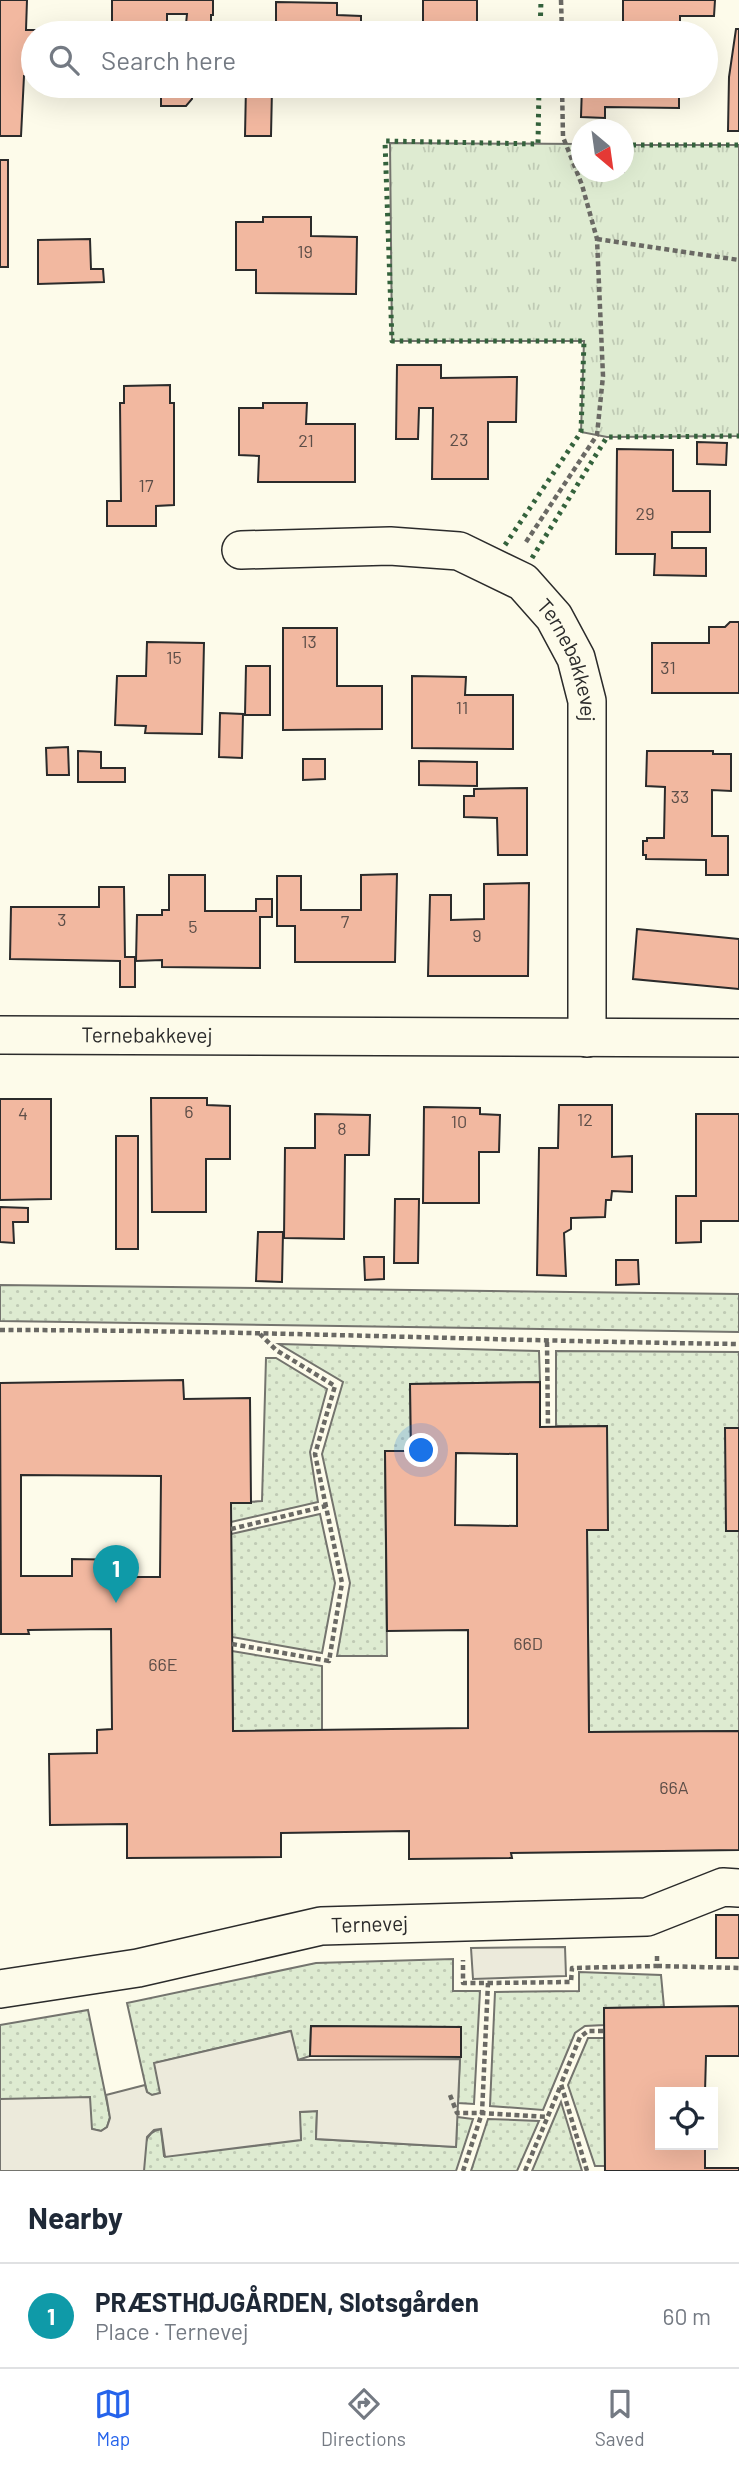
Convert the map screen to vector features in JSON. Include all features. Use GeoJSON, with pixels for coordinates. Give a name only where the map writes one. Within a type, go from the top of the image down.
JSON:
{"type":"FeatureCollection","features":[{"type":"Feature","properties":{"kind":"street","name":"Ternebakkevej"},"geometry":{"type":"LineString","coordinates":[[241,550],[390,546],[459,551],[523,582],[554,617],[576,657],[587,702],[587,1038]]}},
{"type":"Feature","properties":{"kind":"street","name":"Ternebakkevej"},"geometry":{"type":"LineString","coordinates":[[0,1035],[739,1038]]}},
{"type":"Feature","properties":{"kind":"street","name":"Ternevej"},"geometry":{"type":"LineString","coordinates":[[0,1989],[138,1968],[321,1926],[647,1917],[723,1888],[739,1888]]}},
{"type":"Feature","properties":{"kind":"path"},"geometry":{"type":"LineString","coordinates":[[561,0],[562,21]]}},
{"type":"Feature","properties":{"kind":"path"},"geometry":{"type":"LineString","coordinates":[[507,572],[597,435],[603,376],[597,239],[582,185],[563,137],[562,98]]}},
{"type":"Feature","properties":{"kind":"path"},"geometry":{"type":"LineString","coordinates":[[597,239],[739,260]]}},
{"type":"Feature","properties":{"kind":"path"},"geometry":{"type":"LineString","coordinates":[[0,1330],[739,1344]]}},
{"type":"Feature","properties":{"kind":"path"},"geometry":{"type":"LineString","coordinates":[[232,1644],[329,1661],[342,1583],[316,1454],[335,1385],[276,1350],[259,1334]]}},
{"type":"Feature","properties":{"kind":"path"},"geometry":{"type":"LineString","coordinates":[[547,1342],[548,1427]]}},
{"type":"Feature","properties":{"kind":"path"},"geometry":{"type":"LineString","coordinates":[[231,1529],[326,1506]]}},
{"type":"Feature","properties":{"kind":"path"},"geometry":{"type":"LineString","coordinates":[[656,1914],[657,1966]]}},
{"type":"Feature","properties":{"kind":"path"},"geometry":{"type":"LineString","coordinates":[[463,1923],[463,1983],[570,1982],[572,1968],[739,1968]]}},
{"type":"Feature","properties":{"kind":"path"},"geometry":{"type":"LineString","coordinates":[[463,2171],[482,2113],[488,1983]]}},
{"type":"Feature","properties":{"kind":"path"},"geometry":{"type":"LineString","coordinates":[[525,2171],[580,2037],[588,2031],[604,2031]]}},
{"type":"Feature","properties":{"kind":"path"},"geometry":{"type":"LineString","coordinates":[[561,2084],[587,2171]]}},
{"type":"Feature","properties":{"kind":"path"},"geometry":{"type":"LineString","coordinates":[[450,2095],[457,2113],[548,2117]]}},
{"type":"Feature","properties":{"kind":"green space"},"geometry":{"type":"Polygon","coordinates":[[[390,143],[571,144],[571,182],[634,182],[634,145],[739,145],[739,436],[607,437],[581,432],[584,341],[392,341],[390,143]]]}},
{"type":"Feature","properties":{"kind":"green space"},"geometry":{"type":"Polygon","coordinates":[[[0,1285],[739,1294],[739,1332],[0,1321],[0,1285]]]}},
{"type":"Feature","properties":{"kind":"green space"},"geometry":{"type":"Polygon","coordinates":[[[279,1344],[539,1351],[540,1382],[410,1384],[411,1451],[385,1451],[387,1656],[337,1656],[350,1583],[322,1454],[343,1382],[279,1344]]]}},
{"type":"Feature","properties":{"kind":"green space"},"geometry":{"type":"Polygon","coordinates":[[[556,1351],[739,1352],[739,1428],[726,1531],[739,1531],[739,1731],[589,1732],[587,1530],[607,1530],[606,1426],[556,1426],[556,1351]]]}},
{"type":"Feature","properties":{"kind":"green space"},"geometry":{"type":"Polygon","coordinates":[[[266,1358],[276,1358],[327,1389],[310,1452],[318,1502],[231,1522],[231,1503],[262,1501],[266,1358]]]}},
{"type":"Feature","properties":{"kind":"green space"},"geometry":{"type":"Polygon","coordinates":[[[320,1514],[335,1583],[322,1653],[232,1637],[231,1534],[320,1514]]]}},
{"type":"Feature","properties":{"kind":"green space"},"geometry":{"type":"Polygon","coordinates":[[[232,1651],[322,1666],[322,1730],[233,1731],[232,1651]]]}},
{"type":"Feature","properties":{"kind":"green space"},"geometry":{"type":"Polygon","coordinates":[[[453,1959],[453,1991],[480,1991],[474,2104],[458,2103],[461,2027],[311,2026],[310,2056],[298,2060],[290,2031],[155,2063],[161,2093],[152,2095],[147,2092],[127,2003],[316,1963],[453,1959]]]}},
{"type":"Feature","properties":{"kind":"green space"},"geometry":{"type":"Polygon","coordinates":[[[579,1972],[661,1975],[664,2007],[604,2008],[604,2025],[585,2026],[575,2033],[543,2110],[490,2106],[495,1992],[579,1991],[579,1972]]]}},
{"type":"Feature","properties":{"kind":"green space"},"geometry":{"type":"Polygon","coordinates":[[[88,2010],[110,2117],[107,2127],[101,2131],[92,2129],[0,2099],[0,2025],[88,2010]]]}},
{"type":"Feature","properties":{"kind":"green space"},"geometry":{"type":"Polygon","coordinates":[[[588,2038],[604,2038],[605,2166],[595,2166],[568,2085],[588,2038]]]}},
{"type":"Feature","properties":{"kind":"green space"},"geometry":{"type":"Polygon","coordinates":[[[561,2102],[582,2171],[532,2171],[561,2102]]]}},
{"type":"Feature","properties":{"kind":"green space"},"geometry":{"type":"Polygon","coordinates":[[[317,2111],[316,2139],[456,2147],[457,2117],[473,2119],[456,2171],[144,2171],[145,2145],[155,2131],[161,2129],[164,2156],[301,2139],[299,2112],[317,2111]]]}},
{"type":"Feature","properties":{"kind":"green space"},"geometry":{"type":"Polygon","coordinates":[[[488,2119],[539,2121],[517,2171],[471,2171],[488,2119]]]}},
{"type":"Feature","properties":{"kind":"shaded area"},"geometry":{"type":"Polygon","coordinates":[[[565,1947],[566,1976],[473,1979],[471,1948],[565,1947]]]}},
{"type":"Feature","properties":{"kind":"shaded area"},"geometry":{"type":"Polygon","coordinates":[[[291,2031],[298,2060],[460,2059],[456,2147],[316,2139],[317,2111],[300,2112],[301,2140],[165,2157],[161,2129],[154,2130],[147,2137],[144,2171],[0,2171],[0,2099],[90,2097],[92,2129],[101,2131],[107,2127],[110,2118],[106,2095],[145,2085],[147,2092],[152,2095],[160,2093],[154,2063],[291,2031]]]}},
{"type":"Feature","properties":{"kind":"building"},"geometry":{"type":"Polygon","coordinates":[[[0,0],[27,0],[26,21],[21,21],[21,136],[0,136],[0,0]]]}},
{"type":"Feature","properties":{"kind":"building"},"geometry":{"type":"Polygon","coordinates":[[[112,0],[213,0],[211,21],[186,21],[187,14],[167,14],[167,21],[112,21],[112,0]]]}},
{"type":"Feature","properties":{"kind":"building"},"geometry":{"type":"Polygon","coordinates":[[[423,0],[477,0],[477,21],[423,21],[423,0]]]}},
{"type":"Feature","properties":{"kind":"building"},"geometry":{"type":"Polygon","coordinates":[[[623,0],[715,0],[714,16],[680,16],[680,21],[623,21],[623,0]]]}},
{"type":"Feature","properties":{"kind":"building"},"geometry":{"type":"Polygon","coordinates":[[[276,2],[337,3],[337,15],[361,16],[361,21],[276,21],[276,2]]]}},
{"type":"Feature","properties":{"kind":"building"},"geometry":{"type":"Polygon","coordinates":[[[736,29],[739,29],[739,131],[728,131],[729,77],[736,29]]]}},
{"type":"Feature","properties":{"kind":"building"},"geometry":{"type":"Polygon","coordinates":[[[161,98],[192,98],[186,106],[161,106],[161,98]]]}},
{"type":"Feature","properties":{"kind":"building"},"geometry":{"type":"Polygon","coordinates":[[[246,98],[272,98],[271,136],[245,136],[246,98]]]}},
{"type":"Feature","properties":{"kind":"building"},"geometry":{"type":"Polygon","coordinates":[[[582,98],[679,98],[679,108],[605,107],[605,118],[581,117],[582,98]]]}},
{"type":"Feature","properties":{"kind":"building"},"geometry":{"type":"Polygon","coordinates":[[[0,160],[8,160],[8,267],[0,267],[0,160]]]}},
{"type":"Feature","properties":{"kind":"building"},"geometry":{"type":"Polygon","coordinates":[[[263,217],[311,217],[311,236],[357,237],[356,294],[256,293],[256,270],[236,270],[236,222],[263,222],[263,217]]]}},
{"type":"Feature","properties":{"kind":"building"},"geometry":{"type":"Polygon","coordinates":[[[90,239],[91,269],[103,269],[104,282],[38,284],[38,240],[90,239]]]}},
{"type":"Feature","properties":{"kind":"building"},"geometry":{"type":"Polygon","coordinates":[[[397,365],[441,365],[441,378],[517,377],[516,422],[488,422],[488,479],[432,479],[433,408],[419,408],[418,439],[396,439],[397,365]]]}},
{"type":"Feature","properties":{"kind":"building"},"geometry":{"type":"Polygon","coordinates":[[[170,385],[170,403],[174,403],[174,505],[156,506],[156,526],[107,526],[107,501],[121,501],[120,403],[124,403],[124,386],[170,385]]]}},
{"type":"Feature","properties":{"kind":"building"},"geometry":{"type":"Polygon","coordinates":[[[263,403],[307,403],[306,424],[355,424],[355,482],[258,482],[259,456],[239,455],[239,408],[263,408],[263,403]]]}},
{"type":"Feature","properties":{"kind":"building"},"geometry":{"type":"Polygon","coordinates":[[[697,442],[727,443],[726,465],[697,464],[697,442]]]}},
{"type":"Feature","properties":{"kind":"building"},"geometry":{"type":"Polygon","coordinates":[[[617,449],[673,450],[673,491],[710,491],[710,532],[672,532],[672,548],[706,548],[706,576],[654,575],[655,554],[616,554],[617,449]]]}},
{"type":"Feature","properties":{"kind":"building"},"geometry":{"type":"Polygon","coordinates":[[[730,622],[739,622],[739,693],[652,693],[652,643],[709,643],[709,627],[725,627],[730,622]]]}},
{"type":"Feature","properties":{"kind":"building"},"geometry":{"type":"Polygon","coordinates":[[[283,628],[337,628],[337,686],[382,686],[382,729],[283,730],[283,628]]]}},
{"type":"Feature","properties":{"kind":"building"},"geometry":{"type":"Polygon","coordinates":[[[147,642],[204,643],[202,734],[145,733],[146,726],[115,725],[117,676],[146,676],[147,642]]]}},
{"type":"Feature","properties":{"kind":"building"},"geometry":{"type":"Polygon","coordinates":[[[246,666],[270,666],[270,715],[245,715],[246,666]]]}},
{"type":"Feature","properties":{"kind":"building"},"geometry":{"type":"Polygon","coordinates":[[[412,676],[466,677],[465,695],[513,695],[513,749],[412,748],[412,676]]]}},
{"type":"Feature","properties":{"kind":"building"},"geometry":{"type":"Polygon","coordinates":[[[220,713],[243,714],[242,758],[219,757],[220,713]]]}},
{"type":"Feature","properties":{"kind":"building"},"geometry":{"type":"Polygon","coordinates":[[[68,747],[69,775],[47,775],[46,748],[68,747]]]}},
{"type":"Feature","properties":{"kind":"building"},"geometry":{"type":"Polygon","coordinates":[[[78,751],[101,752],[101,768],[125,768],[125,782],[78,782],[78,751]]]}},
{"type":"Feature","properties":{"kind":"building"},"geometry":{"type":"Polygon","coordinates":[[[647,751],[713,751],[713,754],[731,754],[731,791],[712,790],[712,836],[728,836],[728,875],[706,875],[706,860],[646,859],[646,855],[643,855],[643,841],[647,841],[647,838],[664,838],[665,787],[646,786],[647,751]]]}},
{"type":"Feature","properties":{"kind":"building"},"geometry":{"type":"Polygon","coordinates":[[[303,759],[325,759],[325,779],[303,780],[303,759]]]}},
{"type":"Feature","properties":{"kind":"building"},"geometry":{"type":"Polygon","coordinates":[[[419,761],[477,762],[477,786],[419,785],[419,761]]]}},
{"type":"Feature","properties":{"kind":"building"},"geometry":{"type":"Polygon","coordinates":[[[527,788],[527,855],[498,855],[497,818],[464,817],[464,796],[474,796],[474,789],[527,788]]]}},
{"type":"Feature","properties":{"kind":"building"},"geometry":{"type":"Polygon","coordinates":[[[397,874],[395,962],[295,962],[295,926],[277,926],[277,876],[301,876],[301,910],[361,910],[361,875],[397,874]]]}},
{"type":"Feature","properties":{"kind":"building"},"geometry":{"type":"Polygon","coordinates":[[[169,875],[205,875],[205,911],[256,911],[256,899],[272,899],[272,917],[260,917],[260,968],[162,967],[162,960],[136,961],[137,915],[162,915],[162,910],[169,910],[169,875]]]}},
{"type":"Feature","properties":{"kind":"building"},"geometry":{"type":"Polygon","coordinates":[[[529,883],[528,976],[428,976],[430,895],[451,895],[451,920],[484,919],[484,884],[529,883]]]}},
{"type":"Feature","properties":{"kind":"building"},"geometry":{"type":"Polygon","coordinates":[[[99,887],[124,887],[125,957],[135,957],[135,987],[120,987],[120,961],[10,959],[11,907],[99,907],[99,887]]]}},
{"type":"Feature","properties":{"kind":"building"},"geometry":{"type":"Polygon","coordinates":[[[637,929],[739,939],[739,989],[633,979],[637,929]]]}},
{"type":"Feature","properties":{"kind":"building"},"geometry":{"type":"Polygon","coordinates":[[[151,1098],[207,1098],[207,1105],[230,1106],[230,1159],[206,1159],[206,1212],[152,1212],[151,1098]]]}},
{"type":"Feature","properties":{"kind":"building"},"geometry":{"type":"Polygon","coordinates":[[[0,1099],[51,1099],[51,1199],[0,1200],[0,1099]]]}},
{"type":"Feature","properties":{"kind":"building"},"geometry":{"type":"Polygon","coordinates":[[[559,1105],[612,1105],[612,1157],[632,1156],[632,1192],[612,1191],[611,1200],[606,1200],[605,1217],[571,1218],[571,1229],[564,1233],[566,1276],[537,1275],[539,1148],[558,1148],[559,1105]]]}},
{"type":"Feature","properties":{"kind":"building"},"geometry":{"type":"Polygon","coordinates":[[[424,1107],[480,1108],[480,1114],[500,1115],[499,1152],[479,1152],[479,1203],[423,1203],[424,1107]]]}},
{"type":"Feature","properties":{"kind":"building"},"geometry":{"type":"Polygon","coordinates":[[[315,1114],[370,1115],[369,1155],[345,1155],[344,1239],[284,1238],[285,1148],[315,1148],[315,1114]]]}},
{"type":"Feature","properties":{"kind":"building"},"geometry":{"type":"Polygon","coordinates":[[[696,1114],[739,1114],[739,1221],[701,1221],[701,1242],[676,1243],[676,1196],[696,1196],[696,1114]]]}},
{"type":"Feature","properties":{"kind":"building"},"geometry":{"type":"Polygon","coordinates":[[[116,1136],[138,1136],[138,1249],[116,1249],[116,1136]]]}},
{"type":"Feature","properties":{"kind":"building"},"geometry":{"type":"Polygon","coordinates":[[[395,1199],[419,1199],[418,1263],[394,1263],[395,1199]]]}},
{"type":"Feature","properties":{"kind":"building"},"geometry":{"type":"Polygon","coordinates":[[[0,1207],[28,1208],[28,1222],[13,1222],[14,1243],[0,1242],[0,1207]]]}},
{"type":"Feature","properties":{"kind":"building"},"geometry":{"type":"Polygon","coordinates":[[[258,1232],[283,1232],[282,1282],[256,1281],[258,1232]]]}},
{"type":"Feature","properties":{"kind":"building"},"geometry":{"type":"Polygon","coordinates":[[[364,1257],[384,1257],[384,1279],[365,1280],[364,1257]]]}},
{"type":"Feature","properties":{"kind":"building"},"geometry":{"type":"Polygon","coordinates":[[[616,1260],[638,1260],[639,1284],[616,1285],[616,1260]]]}},
{"type":"Feature","properties":{"kind":"building"},"geometry":{"type":"Polygon","coordinates":[[[183,1380],[184,1399],[250,1398],[251,1503],[231,1503],[233,1731],[468,1728],[468,1630],[387,1631],[385,1451],[411,1451],[410,1384],[540,1382],[540,1427],[607,1426],[608,1530],[587,1530],[589,1732],[739,1731],[739,1850],[511,1853],[512,1858],[409,1859],[409,1831],[281,1833],[281,1857],[127,1858],[127,1824],[50,1825],[49,1754],[97,1753],[97,1730],[112,1729],[111,1629],[28,1630],[29,1634],[1,1634],[0,1383],[183,1380]],[[456,1453],[455,1525],[517,1526],[517,1454],[456,1453]],[[21,1475],[21,1576],[72,1576],[72,1559],[130,1560],[129,1577],[160,1577],[161,1476],[21,1475]]]}},
{"type":"Feature","properties":{"kind":"building"},"geometry":{"type":"Polygon","coordinates":[[[725,1428],[739,1428],[739,1531],[726,1531],[725,1428]]]}},
{"type":"Feature","properties":{"kind":"building"},"geometry":{"type":"Polygon","coordinates":[[[716,1915],[739,1915],[739,1958],[716,1958],[716,1915]]]}},
{"type":"Feature","properties":{"kind":"building"},"geometry":{"type":"Polygon","coordinates":[[[739,2006],[739,2056],[706,2056],[705,2087],[655,2087],[655,2150],[705,2150],[705,2168],[739,2168],[739,2171],[605,2171],[604,2008],[739,2006]]]}},
{"type":"Feature","properties":{"kind":"building"},"geometry":{"type":"Polygon","coordinates":[[[311,2026],[461,2027],[461,2057],[310,2056],[311,2026]]]}},
{"type":"Feature","properties":{"kind":"hedge"},"geometry":{"type":"LineString","coordinates":[[540,21],[541,0]]}},
{"type":"Feature","properties":{"kind":"hedge"},"geometry":{"type":"LineString","coordinates":[[505,545],[581,432],[584,341],[392,341],[385,141],[538,144],[539,98]]}},
{"type":"Feature","properties":{"kind":"hedge"},"geometry":{"type":"LineString","coordinates":[[634,145],[739,145]]}},
{"type":"Feature","properties":{"kind":"hedge"},"geometry":{"type":"LineString","coordinates":[[532,558],[607,437],[739,436]]}},
{"type":"Feature","properties":{"kind":"place","name":"PRÆSTHØJGÅRDEN, Slotsgården"},"geometry":{"type":"Point","coordinates":[116,1603]}}]}
